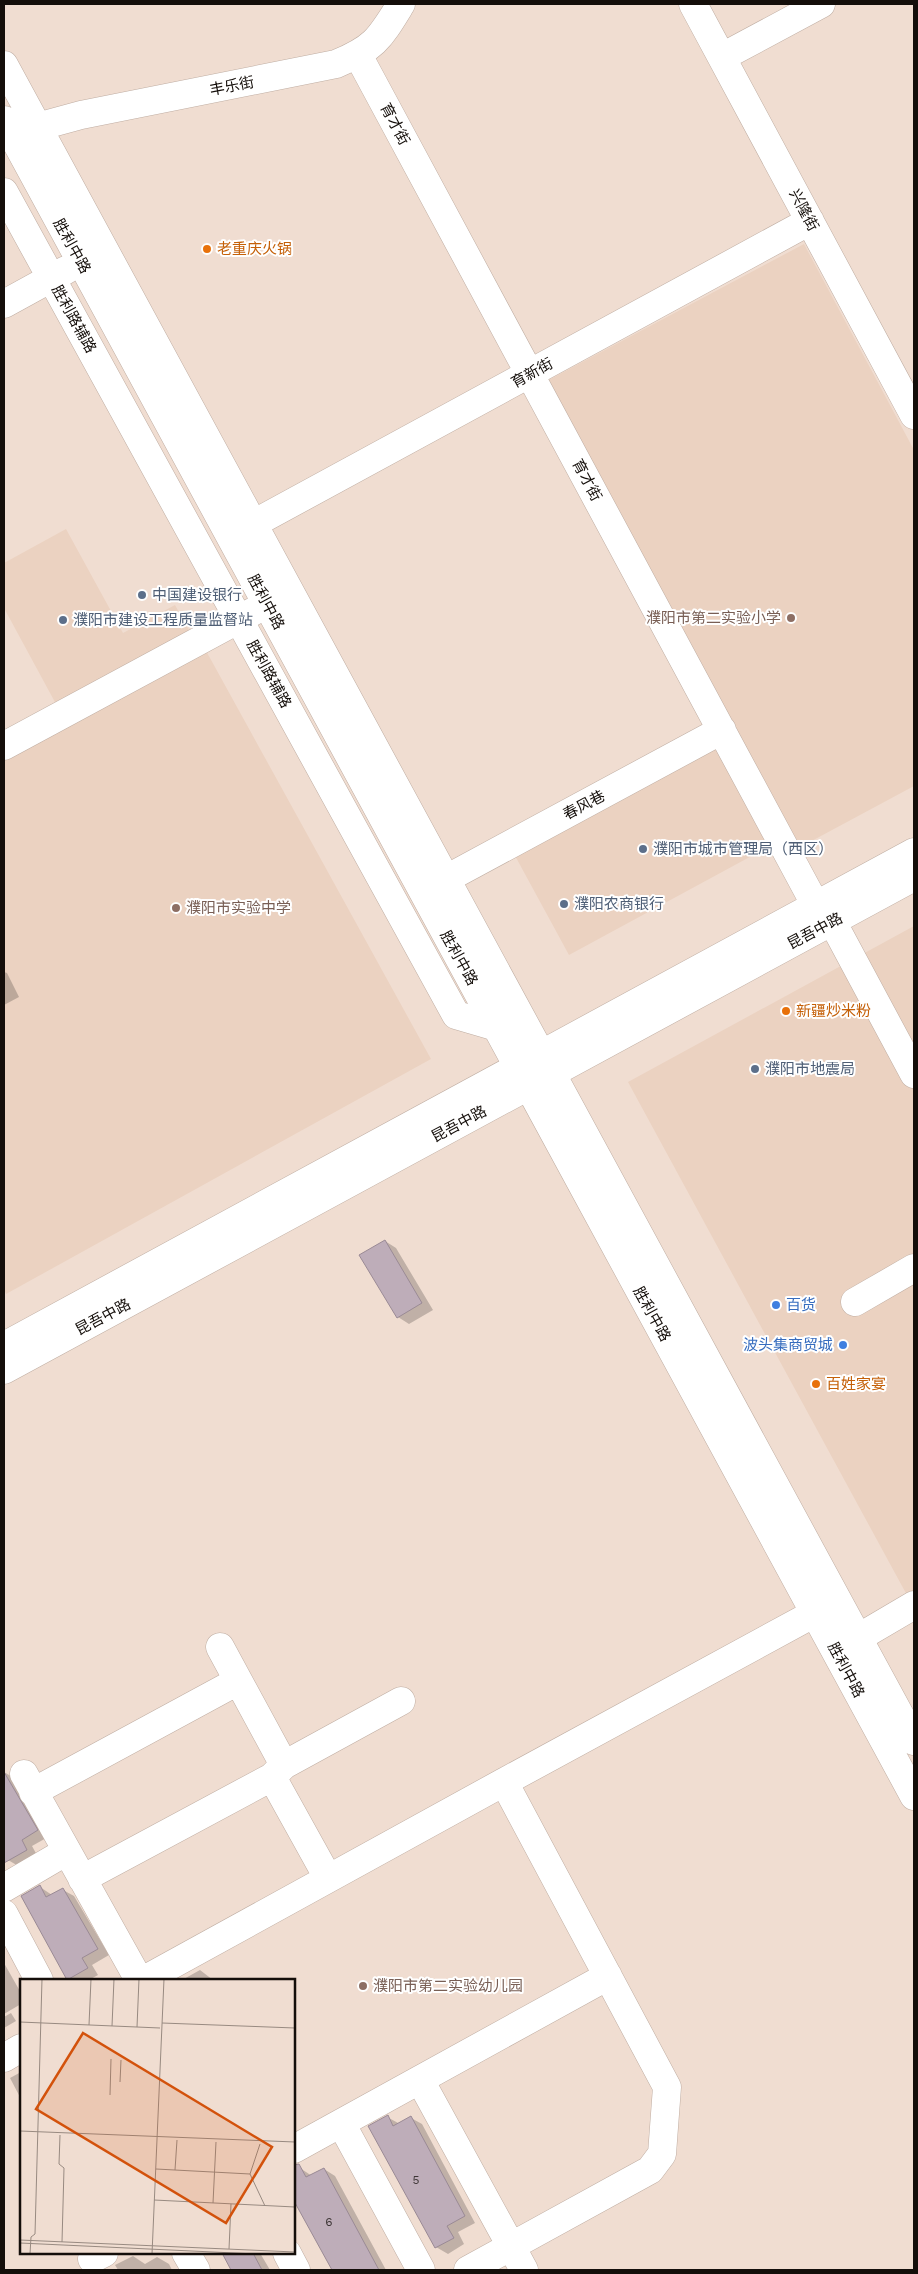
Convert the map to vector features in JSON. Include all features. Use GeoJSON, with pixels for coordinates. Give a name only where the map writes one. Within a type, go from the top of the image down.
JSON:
{"type":"FeatureCollection","features":[{"type":"Feature","properties":{"kind":"street","name":"丰乐街"},"geometry":{"type":"LineString","coordinates":[[37,127],[81,115],[317,70],[358,55],[380,38],[401,4]]}},
{"type":"Feature","properties":{"kind":"street","name":"兴隆街"},"geometry":{"type":"LineString","coordinates":[[693,4],[914,415]]}},
{"type":"Feature","properties":{"kind":"street"},"geometry":{"type":"LineString","coordinates":[[722,57],[821,4]]}},
{"type":"Feature","properties":{"kind":"street","name":"育才街"},"geometry":{"type":"LineString","coordinates":[[358,55],[722,730],[914,1074]]}},
{"type":"Feature","properties":{"kind":"street","name":"胜利中路"},"geometry":{"type":"LineString","coordinates":[[4,65],[446,879],[535,1070],[815,1613],[914,1796]]}},
{"type":"Feature","properties":{"kind":"street","name":"胜利中路"},"geometry":{"type":"LineString","coordinates":[[4,120],[497,1027],[535,1070],[858,1638],[914,1741]]}},
{"type":"Feature","properties":{"kind":"street","name":"胜利路辅路"},"geometry":{"type":"LineString","coordinates":[[4,192],[456,1015],[497,1027]]}},
{"type":"Feature","properties":{"kind":"street","name":"育新街"},"geometry":{"type":"LineString","coordinates":[[253,524],[810,221]]}},
{"type":"Feature","properties":{"kind":"street"},"geometry":{"type":"LineString","coordinates":[[4,304],[81,262]]}},
{"type":"Feature","properties":{"kind":"street"},"geometry":{"type":"LineString","coordinates":[[4,746],[267,604]]}},
{"type":"Feature","properties":{"kind":"street","name":"春风巷"},"geometry":{"type":"LineString","coordinates":[[446,879],[722,730]]}},
{"type":"Feature","properties":{"kind":"street","name":"昆吾中路"},"geometry":{"type":"LineString","coordinates":[[4,1370],[535,1070],[824,913],[914,852]]}},
{"type":"Feature","properties":{"kind":"street","name":"昆吾中路"},"geometry":{"type":"LineString","coordinates":[[824,913],[914,877]]}},
{"type":"Feature","properties":{"kind":"street","name":"昆吾中路"},"geometry":{"type":"LineString","coordinates":[[4,1346],[535,1070]]}},
{"type":"Feature","properties":{"kind":"street"},"geometry":{"type":"LineString","coordinates":[[855,1302],[914,1268]]}},
{"type":"Feature","properties":{"kind":"street"},"geometry":{"type":"LineString","coordinates":[[858,1638],[914,1605]]}},
{"type":"Feature","properties":{"kind":"street"},"geometry":{"type":"LineString","coordinates":[[146,1979],[815,1613]]}},
{"type":"Feature","properties":{"kind":"street"},"geometry":{"type":"LineString","coordinates":[[220,1647],[238,1681],[328,1878]]}},
{"type":"Feature","properties":{"kind":"street"},"geometry":{"type":"LineString","coordinates":[[138,1979],[29,1783],[238,1681]]}},
{"type":"Feature","properties":{"kind":"street"},"geometry":{"type":"LineString","coordinates":[[82,1880],[401,1701]]}},
{"type":"Feature","properties":{"kind":"street"},"geometry":{"type":"LineString","coordinates":[[468,2270],[650,2170],[662,2154],[667,2087],[504,1782]]}},
{"type":"Feature","properties":{"kind":"street"},"geometry":{"type":"LineString","coordinates":[[4,1888],[67,1851]]}},
{"type":"Feature","properties":{"kind":"street"},"geometry":{"type":"LineString","coordinates":[[4,1914],[38,1979]]}},
{"type":"Feature","properties":{"kind":"street"},"geometry":{"type":"LineString","coordinates":[[295,2148],[608,1976]]}},
{"type":"Feature","properties":{"kind":"street"},"geometry":{"type":"LineString","coordinates":[[4,2058],[20,2049]]}},
{"type":"Feature","properties":{"kind":"street"},"geometry":{"type":"LineString","coordinates":[[420,2080],[524,2270]]}},
{"type":"Feature","properties":{"kind":"street"},"geometry":{"type":"LineString","coordinates":[[341,2123],[421,2270]]}},
{"type":"Feature","properties":{"kind":"street"},"geometry":{"type":"LineString","coordinates":[[187,2254],[196,2270]]}},
{"type":"Feature","properties":{"kind":"street"},"geometry":{"type":"LineString","coordinates":[[288,2254],[296,2270]]}},
{"type":"Feature","properties":{"kind":"shaded area","name":"濮阳市第二实验小学"},"geometry":{"type":"Polygon","coordinates":[[[804,244],[914,450],[914,786],[793,851],[543,383],[804,244]]]}},
{"type":"Feature","properties":{"kind":"shaded area","name":"濮阳市建设工程质量监督站"},"geometry":{"type":"Polygon","coordinates":[[[66,529],[123,633],[175,605],[190,632],[56,704],[4,608],[4,563],[66,529]]]}},
{"type":"Feature","properties":{"kind":"shaded area","name":"濮阳市实验中学"},"geometry":{"type":"Polygon","coordinates":[[[205,649],[431,1059],[6,1294],[4,1289],[4,757],[205,649]]]}},
{"type":"Feature","properties":{"kind":"shaded area","name":"濮阳市城市管理局（西区）"},"geometry":{"type":"Polygon","coordinates":[[[716,742],[772,845],[569,955],[513,852],[716,742]]]}},
{"type":"Feature","properties":{"kind":"shaded area","name":"波头集商贸城"},"geometry":{"type":"Polygon","coordinates":[[[914,926],[914,1608],[628,1082],[914,926]]]}},
{"type":"Feature","properties":{"kind":"building"},"geometry":{"type":"Polygon","coordinates":[[[385,1240],[422,1303],[397,1318],[359,1255],[385,1240]]]}},
{"type":"Feature","properties":{"kind":"building"},"geometry":{"type":"Polygon","coordinates":[[[4,1772],[38,1830],[22,1840],[27,1850],[4,1863],[4,1772]]]}},
{"type":"Feature","properties":{"kind":"building"},"geometry":{"type":"Polygon","coordinates":[[[40,1885],[46,1897],[63,1888],[98,1949],[82,1958],[88,1968],[66,1979],[21,1896],[40,1885]]]}},
{"type":"Feature","properties":{"kind":"building"},"geometry":{"type":"Polygon","coordinates":[[[388,2115],[393,2126],[411,2116],[465,2216],[447,2226],[454,2238],[435,2248],[368,2126],[388,2115]]]}},
{"type":"Feature","properties":{"kind":"building"},"geometry":{"type":"Polygon","coordinates":[[[299,2164],[306,2177],[324,2168],[379,2270],[332,2270],[295,2203],[295,2165],[299,2164]]]}},
{"type":"Feature","properties":{"kind":"building"},"geometry":{"type":"Polygon","coordinates":[[[223,2254],[254,2254],[262,2270],[231,2270],[223,2254]]]}},
{"type":"Feature","properties":{"kind":"place","name":"老重庆火锅"},"geometry":{"type":"Point","coordinates":[207,249]}},
{"type":"Feature","properties":{"kind":"place","name":"中国建设银行"},"geometry":{"type":"Point","coordinates":[142,595]}},
{"type":"Feature","properties":{"kind":"place","name":"濮阳市第二实验小学"},"geometry":{"type":"Point","coordinates":[791,618]}},
{"type":"Feature","properties":{"kind":"place","name":"濮阳市建设工程质量监督站"},"geometry":{"type":"Point","coordinates":[63,620]}},
{"type":"Feature","properties":{"kind":"place","name":"濮阳市城市管理局（西区）"},"geometry":{"type":"Point","coordinates":[643,849]}},
{"type":"Feature","properties":{"kind":"place","name":"濮阳农商银行"},"geometry":{"type":"Point","coordinates":[564,904]}},
{"type":"Feature","properties":{"kind":"place","name":"濮阳市实验中学"},"geometry":{"type":"Point","coordinates":[176,908]}},
{"type":"Feature","properties":{"kind":"place","name":"新疆炒米粉"},"geometry":{"type":"Point","coordinates":[786,1011]}},
{"type":"Feature","properties":{"kind":"place","name":"濮阳市地震局"},"geometry":{"type":"Point","coordinates":[755,1069]}},
{"type":"Feature","properties":{"kind":"place","name":"百货"},"geometry":{"type":"Point","coordinates":[776,1305]}},
{"type":"Feature","properties":{"kind":"place","name":"波头集商贸城"},"geometry":{"type":"Point","coordinates":[843,1345]}},
{"type":"Feature","properties":{"kind":"place","name":"百姓家宴"},"geometry":{"type":"Point","coordinates":[816,1384]}},
{"type":"Feature","properties":{"kind":"place","name":"濮阳市第二实验幼儿园"},"geometry":{"type":"Point","coordinates":[363,1986]}}]}
